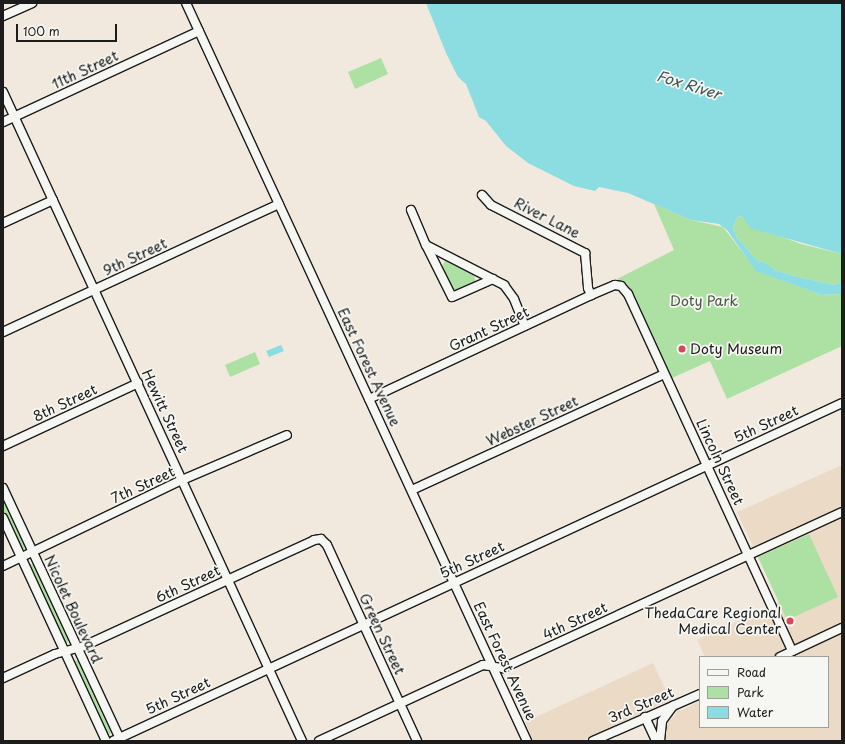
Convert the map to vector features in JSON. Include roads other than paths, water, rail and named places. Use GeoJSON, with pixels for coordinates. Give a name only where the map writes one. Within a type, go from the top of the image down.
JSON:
{"type":"FeatureCollection","features":[{"type":"Feature","properties":{"kind":"street"},"geometry":{"type":"LineString","coordinates":[[3,16],[32,3]]}},
{"type":"Feature","properties":{"kind":"street","name":"East Forest Avenue"},"geometry":{"type":"LineString","coordinates":[[186,3],[527,741]]}},
{"type":"Feature","properties":{"kind":"street","name":"11th Street"},"geometry":{"type":"LineString","coordinates":[[3,122],[199,31]]}},
{"type":"Feature","properties":{"kind":"street","name":"Hewitt Street"},"geometry":{"type":"LineString","coordinates":[[3,92],[302,741]]}},
{"type":"Feature","properties":{"kind":"street","name":"River Lane"},"geometry":{"type":"LineString","coordinates":[[482,195],[491,205],[585,253],[587,285],[591,295]]}},
{"type":"Feature","properties":{"kind":"street"},"geometry":{"type":"LineString","coordinates":[[3,223],[53,200]]}},
{"type":"Feature","properties":{"kind":"street","name":"9th Street"},"geometry":{"type":"LineString","coordinates":[[3,332],[279,204]]}},
{"type":"Feature","properties":{"kind":"street"},"geometry":{"type":"LineString","coordinates":[[411,210],[426,245],[452,297],[493,279]]}},
{"type":"Feature","properties":{"kind":"street"},"geometry":{"type":"LineString","coordinates":[[426,245],[504,285],[510,292],[525,326]]}},
{"type":"Feature","properties":{"kind":"street","name":"Grant Street"},"geometry":{"type":"LineString","coordinates":[[369,399],[591,295],[616,285],[622,286]]}},
{"type":"Feature","properties":{"kind":"street","name":"Lincoln Street"},"geometry":{"type":"LineString","coordinates":[[622,286],[628,294],[792,651]]}},
{"type":"Feature","properties":{"kind":"street","name":"Webster Street"},"geometry":{"type":"LineString","coordinates":[[412,490],[664,374]]}},
{"type":"Feature","properties":{"kind":"street","name":"8th Street"},"geometry":{"type":"LineString","coordinates":[[3,446],[138,383]]}},
{"type":"Feature","properties":{"kind":"street","name":"5th Street"},"geometry":{"type":"LineString","coordinates":[[118,740],[842,403]]}},
{"type":"Feature","properties":{"kind":"street","name":"7th Street"},"geometry":{"type":"LineString","coordinates":[[3,566],[182,480],[287,435]]}},
{"type":"Feature","properties":{"kind":"street","name":"Nicolet Boulevard"},"geometry":{"type":"LineString","coordinates":[[3,488],[118,740]]}},
{"type":"Feature","properties":{"kind":"street","name":"4th Street"},"geometry":{"type":"LineString","coordinates":[[318,741],[483,664],[503,668],[842,512]]}},
{"type":"Feature","properties":{"kind":"street","name":"Nicolet Boulevard"},"geometry":{"type":"LineString","coordinates":[[3,518],[106,741]]}},
{"type":"Feature","properties":{"kind":"street","name":"6th Street"},"geometry":{"type":"LineString","coordinates":[[3,678],[55,654],[76,649],[314,540],[321,539]]}},
{"type":"Feature","properties":{"kind":"street","name":"Green Street"},"geometry":{"type":"LineString","coordinates":[[321,539],[327,545],[417,741]]}},
{"type":"Feature","properties":{"kind":"street"},"geometry":{"type":"LineString","coordinates":[[782,656],[842,628]]}},
{"type":"Feature","properties":{"kind":"street","name":"3rd Street"},"geometry":{"type":"LineString","coordinates":[[593,741],[699,694]]}},
{"type":"Feature","properties":{"kind":"street"},"geometry":{"type":"LineString","coordinates":[[660,741],[662,723],[673,706]]}},
{"type":"Feature","properties":{"kind":"street"},"geometry":{"type":"LineString","coordinates":[[645,717],[656,741]]}},
{"type":"Feature","properties":{"kind":"water","name":"Fox River"},"geometry":{"type":"Polygon","coordinates":[[[426,3],[842,3],[842,254],[750,228],[742,216],[737,217],[733,228],[737,238],[759,262],[763,261],[775,270],[795,276],[834,285],[842,282],[842,294],[822,295],[756,271],[727,230],[719,224],[691,220],[628,193],[599,187],[595,191],[574,186],[528,163],[506,146],[486,121],[479,117],[466,84],[458,77],[446,53],[426,3]]]}},
{"type":"Feature","properties":{"kind":"water"},"geometry":{"type":"Polygon","coordinates":[[[281,345],[284,351],[269,357],[266,351],[281,345]]]}},
{"type":"Feature","properties":{"kind":"place","name":"Doty Museum"},"geometry":{"type":"Point","coordinates":[682,349]}},
{"type":"Feature","properties":{"kind":"place","name":"ThedaCare Regional Medical Center"},"geometry":{"type":"Point","coordinates":[790,621]}},
{"type":"Feature","properties":{"kind":"park label","name":"Doty Park"},"geometry":{"type":"Point","coordinates":[704,301]}}]}
